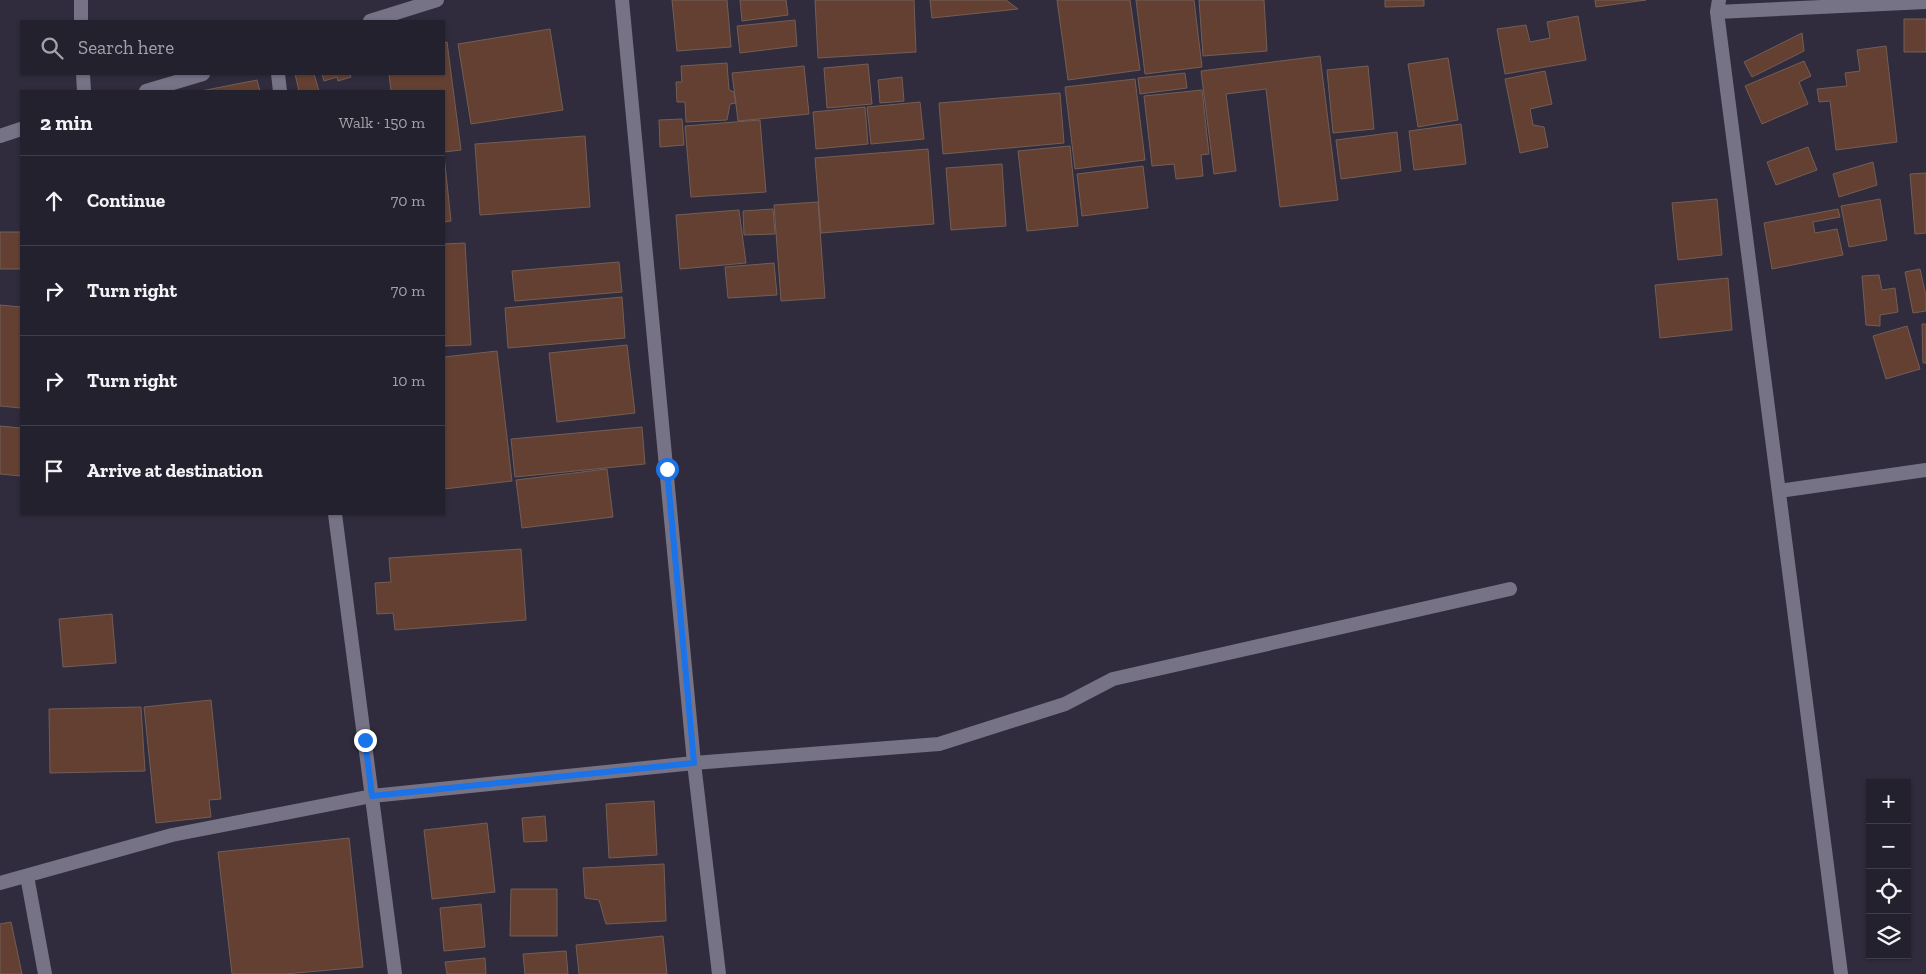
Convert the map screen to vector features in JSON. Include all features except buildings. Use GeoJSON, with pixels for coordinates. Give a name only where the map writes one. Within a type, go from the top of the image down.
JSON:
{"type":"FeatureCollection","features":[{"type":"Feature","properties":{"kind":"street"},"geometry":{"type":"LineString","coordinates":[[81,0],[81,20]]}},
{"type":"Feature","properties":{"kind":"street"},"geometry":{"type":"LineString","coordinates":[[373,20],[437,0]]}},
{"type":"Feature","properties":{"kind":"street"},"geometry":{"type":"LineString","coordinates":[[622,0],[694,763],[719,974]]}},
{"type":"Feature","properties":{"kind":"street"},"geometry":{"type":"LineString","coordinates":[[1841,974],[1718,6],[1926,2]]}},
{"type":"Feature","properties":{"kind":"street"},"geometry":{"type":"LineString","coordinates":[[83,75],[84,90]]}},
{"type":"Feature","properties":{"kind":"street"},"geometry":{"type":"LineString","coordinates":[[149,90],[200,75]]}},
{"type":"Feature","properties":{"kind":"street"},"geometry":{"type":"LineString","coordinates":[[278,75],[280,90]]}},
{"type":"Feature","properties":{"kind":"street"},"geometry":{"type":"LineString","coordinates":[[0,136],[20,129]]}},
{"type":"Feature","properties":{"kind":"street"},"geometry":{"type":"LineString","coordinates":[[1779,491],[1926,470]]}},
{"type":"Feature","properties":{"kind":"street"},"geometry":{"type":"LineString","coordinates":[[335,515],[395,974]]}},
{"type":"Feature","properties":{"kind":"street"},"geometry":{"type":"LineString","coordinates":[[0,883],[172,835],[372,796],[694,763],[939,744],[1065,704],[1113,679],[1510,589]]}},
{"type":"Feature","properties":{"kind":"street"},"geometry":{"type":"LineString","coordinates":[[27,876],[45,974]]}},
{"type":"Feature","properties":{"kind":"route"},"geometry":{"type":"LineString","coordinates":[[365,740],[372,796],[694,763],[667,469]]}}]}
